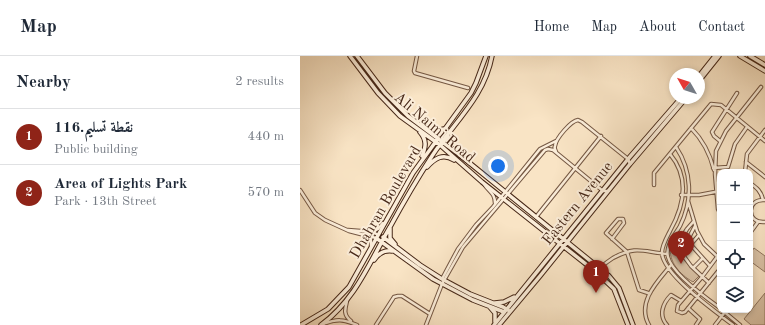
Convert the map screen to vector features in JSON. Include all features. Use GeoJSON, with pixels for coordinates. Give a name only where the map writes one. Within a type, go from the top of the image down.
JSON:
{"type":"FeatureCollection","features":[{"type":"Feature","properties":{"kind":"main road","name":"Ali Naimi Road"},"geometry":{"type":"LineString","coordinates":[[350,56],[386,102],[400,116],[456,152],[536,218],[561,241]]}},
{"type":"Feature","properties":{"kind":"main road","name":"Ali Naimi Road"},"geometry":{"type":"LineString","coordinates":[[357,56],[393,102],[436,140]]}},
{"type":"Feature","properties":{"kind":"main road","name":"Dhahran Boulevard"},"geometry":{"type":"LineString","coordinates":[[301,325],[328,309],[343,294],[355,276],[385,221],[420,163],[476,84],[486,56]]}},
{"type":"Feature","properties":{"kind":"main road"},"geometry":{"type":"LineString","coordinates":[[321,325],[348,301],[390,226],[441,143],[479,92],[490,67],[492,56]]}},
{"type":"Feature","properties":{"kind":"main road"},"geometry":{"type":"LineString","coordinates":[[705,68],[715,56]]}},
{"type":"Feature","properties":{"kind":"main road"},"geometry":{"type":"LineString","coordinates":[[705,74],[719,56]]}},
{"type":"Feature","properties":{"kind":"main road"},"geometry":{"type":"LineString","coordinates":[[740,56],[765,71]]}},
{"type":"Feature","properties":{"kind":"main road"},"geometry":{"type":"LineString","coordinates":[[750,56],[765,65]]}},
{"type":"Feature","properties":{"kind":"main road","name":"Eastern Avenue"},"geometry":{"type":"LineString","coordinates":[[496,324],[505,310],[602,190],[676,104]]}},
{"type":"Feature","properties":{"kind":"main road","name":"Eastern Avenue"},"geometry":{"type":"LineString","coordinates":[[496,324],[509,313],[608,190],[681,104]]}},
{"type":"Feature","properties":{"kind":"main road"},"geometry":{"type":"LineString","coordinates":[[425,129],[431,132],[436,132],[447,126]]}},
{"type":"Feature","properties":{"kind":"main road"},"geometry":{"type":"LineString","coordinates":[[417,128],[423,135],[425,142],[425,149],[420,163]]}},
{"type":"Feature","properties":{"kind":"main road"},"geometry":{"type":"LineString","coordinates":[[448,134],[448,142],[456,152]]}},
{"type":"Feature","properties":{"kind":"main road","name":"Ali Naimi Road"},"geometry":{"type":"LineString","coordinates":[[441,143],[463,165],[502,198],[599,268],[619,288],[633,325]]}},
{"type":"Feature","properties":{"kind":"main road"},"geometry":{"type":"LineString","coordinates":[[422,174],[435,159],[441,156],[451,158],[463,165]]}},
{"type":"Feature","properties":{"kind":"main road"},"geometry":{"type":"LineString","coordinates":[[390,226],[390,238],[400,251]]}},
{"type":"Feature","properties":{"kind":"main road"},"geometry":{"type":"LineString","coordinates":[[377,236],[473,300],[488,303],[509,313]]}},
{"type":"Feature","properties":{"kind":"main road"},"geometry":{"type":"LineString","coordinates":[[383,240],[395,252],[422,272],[443,281]]}},
{"type":"Feature","properties":{"kind":"main road","name":"Ali Naimi Road"},"geometry":{"type":"LineString","coordinates":[[565,244],[614,289],[628,325]]}},
{"type":"Feature","properties":{"kind":"main road"},"geometry":{"type":"LineString","coordinates":[[369,265],[380,254],[389,250],[395,252]]}},
{"type":"Feature","properties":{"kind":"main road"},"geometry":{"type":"LineString","coordinates":[[488,303],[504,302],[519,293]]}},
{"type":"Feature","properties":{"kind":"main road"},"geometry":{"type":"LineString","coordinates":[[488,303],[496,316],[496,324]]}},
{"type":"Feature","properties":{"kind":"street"},"geometry":{"type":"LineString","coordinates":[[417,56],[414,71],[415,73],[468,88]]}},
{"type":"Feature","properties":{"kind":"street"},"geometry":{"type":"LineString","coordinates":[[714,168],[716,151],[720,141],[736,118],[761,88]]}},
{"type":"Feature","properties":{"kind":"street"},"geometry":{"type":"LineString","coordinates":[[720,141],[712,132],[726,109],[738,94]]}},
{"type":"Feature","properties":{"kind":"street"},"geometry":{"type":"LineString","coordinates":[[654,185],[654,173],[711,104],[721,105],[765,141]]}},
{"type":"Feature","properties":{"kind":"street"},"geometry":{"type":"LineString","coordinates":[[557,154],[554,147],[556,141],[570,124],[576,120],[582,122],[601,136],[630,160],[630,164]]}},
{"type":"Feature","properties":{"kind":"street"},"geometry":{"type":"LineString","coordinates":[[714,168],[728,167],[735,144],[747,127]]}},
{"type":"Feature","properties":{"kind":"street"},"geometry":{"type":"LineString","coordinates":[[691,128],[698,135],[709,153],[714,168],[717,185]]}},
{"type":"Feature","properties":{"kind":"street"},"geometry":{"type":"LineString","coordinates":[[745,169],[747,154],[765,130]]}},
{"type":"Feature","properties":{"kind":"street"},"geometry":{"type":"LineString","coordinates":[[536,218],[601,136]]}},
{"type":"Feature","properties":{"kind":"street"},"geometry":{"type":"LineString","coordinates":[[443,281],[463,247],[540,150],[556,141]]}},
{"type":"Feature","properties":{"kind":"street"},"geometry":{"type":"LineString","coordinates":[[676,147],[687,170],[689,195],[684,216],[667,250],[667,254],[671,265],[693,287],[717,306]]}},
{"type":"Feature","properties":{"kind":"street"},"geometry":{"type":"LineString","coordinates":[[506,193],[545,150],[550,149],[602,190],[605,192],[608,190]]}},
{"type":"Feature","properties":{"kind":"street"},"geometry":{"type":"LineString","coordinates":[[709,153],[716,151]]}},
{"type":"Feature","properties":{"kind":"street"},"geometry":{"type":"LineString","coordinates":[[670,154],[677,164],[682,176],[682,195],[680,213],[663,247],[662,254],[669,268],[678,278],[721,317],[733,325]]}},
{"type":"Feature","properties":{"kind":"street"},"geometry":{"type":"LineString","coordinates":[[746,162],[765,177]]}},
{"type":"Feature","properties":{"kind":"street"},"geometry":{"type":"LineString","coordinates":[[482,182],[493,193],[495,204]]}},
{"type":"Feature","properties":{"kind":"street"},"geometry":{"type":"LineString","coordinates":[[753,185],[762,193],[764,200],[753,204]]}},
{"type":"Feature","properties":{"kind":"street"},"geometry":{"type":"LineString","coordinates":[[300,190],[319,216],[332,224],[356,234],[368,236],[371,240],[370,249]]}},
{"type":"Feature","properties":{"kind":"street"},"geometry":{"type":"LineString","coordinates":[[682,195],[717,191]]}},
{"type":"Feature","properties":{"kind":"street"},"geometry":{"type":"LineString","coordinates":[[426,325],[458,248],[476,225],[502,198]]}},
{"type":"Feature","properties":{"kind":"street"},"geometry":{"type":"LineString","coordinates":[[688,201],[699,235],[704,244],[717,256],[702,277],[681,301],[676,308],[676,311],[682,313],[685,312],[717,273]]}},
{"type":"Feature","properties":{"kind":"street"},"geometry":{"type":"LineString","coordinates":[[753,216],[758,222],[765,222]]}},
{"type":"Feature","properties":{"kind":"street"},"geometry":{"type":"LineString","coordinates":[[612,239],[624,223],[624,219],[618,219],[606,233],[612,239],[627,252],[639,290],[648,293]]}},
{"type":"Feature","properties":{"kind":"street"},"geometry":{"type":"LineString","coordinates":[[370,232],[376,230],[385,221]]}},
{"type":"Feature","properties":{"kind":"street"},"geometry":{"type":"LineString","coordinates":[[678,248],[688,228],[694,221]]}},
{"type":"Feature","properties":{"kind":"street"},"geometry":{"type":"LineString","coordinates":[[753,229],[758,222]]}},
{"type":"Feature","properties":{"kind":"street"},"geometry":{"type":"LineString","coordinates":[[678,248],[684,247],[695,226]]}},
{"type":"Feature","properties":{"kind":"street"},"geometry":{"type":"LineString","coordinates":[[688,228],[697,231]]}},
{"type":"Feature","properties":{"kind":"street"},"geometry":{"type":"LineString","coordinates":[[345,229],[370,232],[377,236]]}},
{"type":"Feature","properties":{"kind":"street"},"geometry":{"type":"LineString","coordinates":[[362,235],[377,236]]}},
{"type":"Feature","properties":{"kind":"street"},"geometry":{"type":"LineString","coordinates":[[699,235],[692,243],[692,246],[702,259],[710,266]]}},
{"type":"Feature","properties":{"kind":"street"},"geometry":{"type":"LineString","coordinates":[[672,240],[683,257],[702,277],[710,283]]}},
{"type":"Feature","properties":{"kind":"street"},"geometry":{"type":"LineString","coordinates":[[596,272],[599,268],[627,252],[634,250],[645,250],[667,254]]}},
{"type":"Feature","properties":{"kind":"street"},"geometry":{"type":"LineString","coordinates":[[693,268],[702,259]]}},
{"type":"Feature","properties":{"kind":"street"},"geometry":{"type":"LineString","coordinates":[[649,325],[647,322],[645,309],[648,293],[671,265]]}},
{"type":"Feature","properties":{"kind":"street"},"geometry":{"type":"LineString","coordinates":[[667,325],[662,316],[665,300],[671,295],[681,301]]}},
{"type":"Feature","properties":{"kind":"street"},"geometry":{"type":"LineString","coordinates":[[376,325],[394,298],[398,296],[404,297],[430,314]]}},
{"type":"Feature","properties":{"kind":"street"},"geometry":{"type":"LineString","coordinates":[[348,301],[345,315],[352,323]]}},
{"type":"Feature","properties":{"kind":"street"},"geometry":{"type":"LineString","coordinates":[[688,308],[700,318],[696,325]]}},
{"type":"Feature","properties":{"kind":"street"},"geometry":{"type":"LineString","coordinates":[[714,325],[721,317],[722,313]]}},
{"type":"Feature","properties":{"kind":"street"},"geometry":{"type":"LineString","coordinates":[[726,313],[740,325]]}},
{"type":"Feature","properties":{"kind":"street"},"geometry":{"type":"LineString","coordinates":[[321,325],[336,320],[357,325]]}},
{"type":"Feature","properties":{"kind":"shaded area"},"geometry":{"type":"Polygon","coordinates":[[[673,244],[676,246],[684,260],[699,276],[693,282],[679,271],[673,262],[670,246],[673,244]]]}},
{"type":"Feature","properties":{"kind":"shaded area"},"geometry":{"type":"Polygon","coordinates":[[[754,248],[765,256],[765,272],[753,263],[754,248]]]}},
{"type":"Feature","properties":{"kind":"shaded area"},"geometry":{"type":"Polygon","coordinates":[[[765,293],[765,325],[751,325],[744,319],[749,313],[753,313],[753,308],[765,293]]]}},
{"type":"Feature","properties":{"kind":"place","name":"Area of Lights Park"},"geometry":{"type":"Point","coordinates":[681,264]}},
{"type":"Feature","properties":{"kind":"place","name":"نقطة تسليم.116"},"geometry":{"type":"Point","coordinates":[596,293]}}]}
